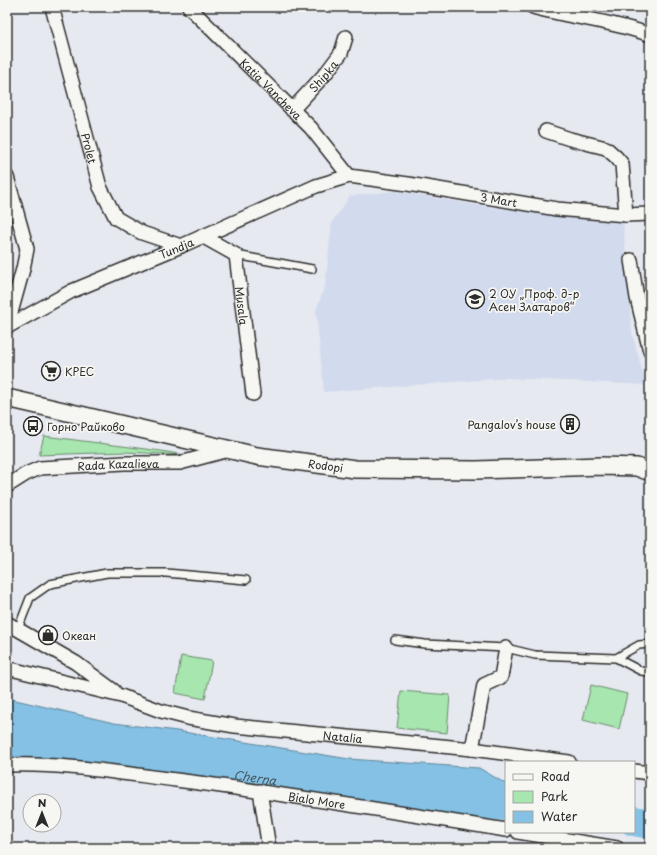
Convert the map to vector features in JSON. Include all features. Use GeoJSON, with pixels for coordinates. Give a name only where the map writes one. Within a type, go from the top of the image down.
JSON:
{"type":"FeatureCollection","features":[{"type":"Feature","properties":{"kind":"street","name":"Prolet"},"geometry":{"type":"LineString","coordinates":[[52,7],[100,187],[116,218],[142,233],[181,246]]}},
{"type":"Feature","properties":{"kind":"street","name":"Katia Vancheva"},"geometry":{"type":"LineString","coordinates":[[189,7],[311,128],[349,176]]}},
{"type":"Feature","properties":{"kind":"street"},"geometry":{"type":"LineString","coordinates":[[533,7],[637,30],[650,35]]}},
{"type":"Feature","properties":{"kind":"street","name":"Shipka"},"geometry":{"type":"LineString","coordinates":[[292,110],[326,74],[341,53],[346,37]]}},
{"type":"Feature","properties":{"kind":"street"},"geometry":{"type":"LineString","coordinates":[[546,131],[570,140],[606,148],[616,157],[622,164],[626,215]]}},
{"type":"Feature","properties":{"kind":"street","name":"Tundja"},"geometry":{"type":"LineString","coordinates":[[7,327],[72,291],[181,246],[316,186],[349,176]]}},
{"type":"Feature","properties":{"kind":"street","name":"3 Mart"},"geometry":{"type":"LineString","coordinates":[[349,176],[408,184],[557,209],[626,215],[650,214]]}},
{"type":"Feature","properties":{"kind":"street"},"geometry":{"type":"LineString","coordinates":[[7,177],[27,249],[7,327]]}},
{"type":"Feature","properties":{"kind":"street"},"geometry":{"type":"LineString","coordinates":[[202,236],[236,255]]}},
{"type":"Feature","properties":{"kind":"street","name":"Musala"},"geometry":{"type":"LineString","coordinates":[[236,255],[253,394]]}},
{"type":"Feature","properties":{"kind":"street"},"geometry":{"type":"LineString","coordinates":[[631,260],[637,298],[647,327],[650,351]]}},
{"type":"Feature","properties":{"kind":"street","name":"Rodopi"},"geometry":{"type":"LineString","coordinates":[[7,398],[233,449],[257,456],[355,469],[476,470],[601,466],[637,467],[650,472]]}},
{"type":"Feature","properties":{"kind":"street","name":"Rada Kazalieva"},"geometry":{"type":"LineString","coordinates":[[7,486],[26,474],[40,468],[124,463],[180,464],[233,449]]}},
{"type":"Feature","properties":{"kind":"street","name":"Natalia"},"geometry":{"type":"LineString","coordinates":[[12,626],[76,664],[121,696]]}},
{"type":"Feature","properties":{"kind":"street"},"geometry":{"type":"LineString","coordinates":[[472,749],[484,685],[502,677],[506,648]]}},
{"type":"Feature","properties":{"kind":"street","name":"Natalia"},"geometry":{"type":"LineString","coordinates":[[7,668],[121,696],[149,707],[188,718],[235,726],[472,749],[562,761]]}},
{"type":"Feature","properties":{"kind":"street","name":"Bialo More"},"geometry":{"type":"LineString","coordinates":[[7,765],[86,769],[260,790],[505,830]]}},
{"type":"Feature","properties":{"kind":"street"},"geometry":{"type":"LineString","coordinates":[[635,771],[650,773]]}},
{"type":"Feature","properties":{"kind":"street"},"geometry":{"type":"LineString","coordinates":[[260,790],[269,848]]}},
{"type":"Feature","properties":{"kind":"street"},"geometry":{"type":"LineString","coordinates":[[524,833],[617,848]]}},
{"type":"Feature","properties":{"kind":"lane"},"geometry":{"type":"LineString","coordinates":[[236,255],[312,269]]}},
{"type":"Feature","properties":{"kind":"lane"},"geometry":{"type":"LineString","coordinates":[[12,626],[30,598],[50,584],[106,573],[166,573],[246,580]]}},
{"type":"Feature","properties":{"kind":"lane"},"geometry":{"type":"LineString","coordinates":[[395,640],[425,644],[506,648],[536,655],[616,658],[641,672],[650,672]]}},
{"type":"Feature","properties":{"kind":"lane"},"geometry":{"type":"LineString","coordinates":[[616,658],[639,645],[650,644]]}},
{"type":"Feature","properties":{"kind":"shaded area","name":"2 ОУ „Проф. д-р Асен Златаров“"},"geometry":{"type":"Polygon","coordinates":[[[394,191],[495,208],[623,220],[632,333],[646,385],[506,378],[324,392],[316,310],[325,287],[332,222],[350,196],[394,191]]]}},
{"type":"Feature","properties":{"kind":"green space"},"geometry":{"type":"Polygon","coordinates":[[[44,436],[185,455],[125,452],[39,455],[44,436]]]}},
{"type":"Feature","properties":{"kind":"green space"},"geometry":{"type":"Polygon","coordinates":[[[181,656],[212,661],[205,699],[175,693],[181,656]]]}},
{"type":"Feature","properties":{"kind":"green space"},"geometry":{"type":"Polygon","coordinates":[[[591,685],[627,694],[619,729],[583,720],[591,685]]]}},
{"type":"Feature","properties":{"kind":"green space"},"geometry":{"type":"Polygon","coordinates":[[[401,691],[450,695],[447,733],[397,728],[401,691]]]}},
{"type":"Feature","properties":{"kind":"water"},"geometry":{"type":"Polygon","coordinates":[[[7,698],[114,723],[177,731],[349,759],[479,768],[505,783],[505,795],[442,795],[138,749],[97,763],[20,763],[7,758],[7,698]]]}},
{"type":"Feature","properties":{"kind":"waterway","name":"Cherna"},"geometry":{"type":"LineString","coordinates":[[7,730],[90,754],[281,781],[505,806]]}},
{"type":"Feature","properties":{"kind":"waterway","name":"Cherna"},"geometry":{"type":"LineString","coordinates":[[635,821],[650,824]]}},
{"type":"Feature","properties":{"kind":"place","name":"2 ОУ „Проф. д-р Асен Златаров“"},"geometry":{"type":"Point","coordinates":[475,299]}},
{"type":"Feature","properties":{"kind":"place","name":"КРЕС"},"geometry":{"type":"Point","coordinates":[51,371]}},
{"type":"Feature","properties":{"kind":"place","name":"Pangalov’s house"},"geometry":{"type":"Point","coordinates":[570,424]}},
{"type":"Feature","properties":{"kind":"place","name":"Горно Райково"},"geometry":{"type":"Point","coordinates":[33,426]}},
{"type":"Feature","properties":{"kind":"place","name":"Океан"},"geometry":{"type":"Point","coordinates":[48,635]}}]}
